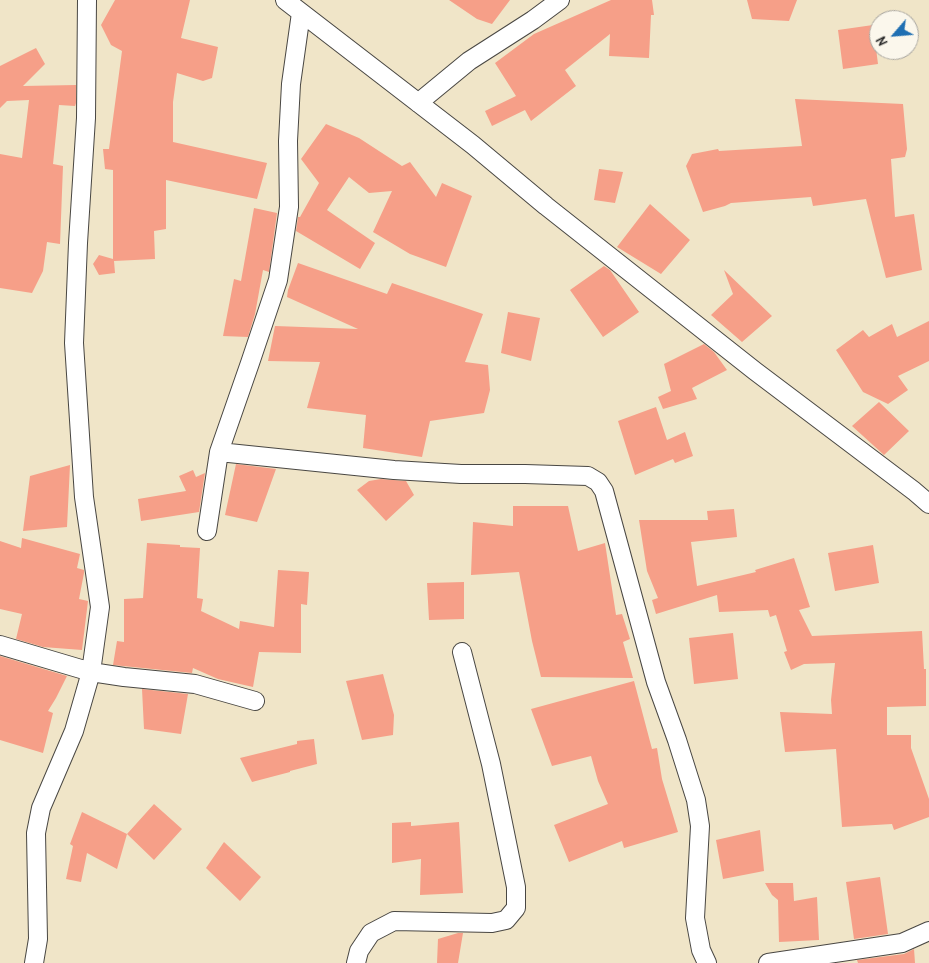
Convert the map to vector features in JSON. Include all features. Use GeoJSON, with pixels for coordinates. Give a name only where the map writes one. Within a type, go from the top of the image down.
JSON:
{"type":"FeatureCollection","features":[{"type":"Feature","properties":{"kind":"street"},"geometry":{"type":"LineString","coordinates":[[34,963],[38,939],[36,833],[41,808],[74,731],[91,672],[100,608],[84,497],[74,343],[86,118],[86,0]]}},
{"type":"Feature","properties":{"kind":"street"},"geometry":{"type":"LineString","coordinates":[[285,0],[473,145],[546,206],[755,372],[929,504]]}},
{"type":"Feature","properties":{"kind":"street"},"geometry":{"type":"LineString","coordinates":[[418,103],[469,61],[533,20],[560,0]]}},
{"type":"Feature","properties":{"kind":"street"},"geometry":{"type":"LineString","coordinates":[[207,531],[219,452],[278,280],[289,207],[288,141],[290,84],[301,13]]}},
{"type":"Feature","properties":{"kind":"street"},"geometry":{"type":"LineString","coordinates":[[219,452],[394,470],[442,473],[588,476],[598,482],[604,491],[656,682],[678,740],[696,800],[700,826],[695,918],[701,950],[707,963]]}},
{"type":"Feature","properties":{"kind":"street"},"geometry":{"type":"LineString","coordinates":[[0,645],[91,672],[195,684],[255,701]]}},
{"type":"Feature","properties":{"kind":"street"},"geometry":{"type":"LineString","coordinates":[[356,963],[359,951],[371,933],[394,921],[492,923],[506,920],[516,908],[516,887],[491,764],[462,652]]}},
{"type":"Feature","properties":{"kind":"street"},"geometry":{"type":"LineString","coordinates":[[768,963],[902,944],[929,931]]}},
{"type":"Feature","properties":{"kind":"building"},"geometry":{"type":"Polygon","coordinates":[[[115,0],[190,0],[181,38],[218,47],[212,78],[203,81],[177,73],[173,102],[173,142],[267,163],[257,199],[166,180],[166,229],[154,231],[155,259],[114,261],[115,273],[99,275],[93,264],[99,255],[113,259],[113,170],[105,169],[103,149],[109,149],[122,51],[111,45],[101,25],[115,0]]]}},
{"type":"Feature","properties":{"kind":"building"},"geometry":{"type":"Polygon","coordinates":[[[449,0],[510,0],[492,24],[477,19],[449,0]]]}},
{"type":"Feature","properties":{"kind":"building"},"geometry":{"type":"Polygon","coordinates":[[[611,0],[652,0],[654,15],[651,15],[649,58],[609,56],[610,34],[565,70],[576,86],[531,121],[525,110],[492,126],[485,111],[516,96],[495,63],[534,34],[611,0]]]}},
{"type":"Feature","properties":{"kind":"building"},"geometry":{"type":"Polygon","coordinates":[[[747,0],[797,0],[789,21],[752,19],[747,0]]]}},
{"type":"Feature","properties":{"kind":"building"},"geometry":{"type":"Polygon","coordinates":[[[869,26],[869,60],[877,60],[878,64],[843,69],[838,30],[869,26]]]}},
{"type":"Feature","properties":{"kind":"building"},"geometry":{"type":"Polygon","coordinates":[[[36,48],[45,64],[23,86],[76,85],[76,103],[75,106],[59,105],[53,164],[63,166],[60,244],[47,242],[43,271],[32,293],[0,288],[0,154],[22,158],[29,100],[7,101],[0,108],[0,66],[36,48]]]}},
{"type":"Feature","properties":{"kind":"building"},"geometry":{"type":"Polygon","coordinates":[[[795,99],[903,104],[907,149],[905,157],[891,159],[895,217],[914,214],[922,270],[886,278],[866,199],[813,206],[811,197],[731,203],[703,212],[686,166],[692,154],[718,149],[719,151],[802,146],[795,99]]]}},
{"type":"Feature","properties":{"kind":"building"},"geometry":{"type":"Polygon","coordinates":[[[326,124],[359,138],[402,166],[410,162],[436,197],[442,183],[472,196],[446,267],[410,254],[373,232],[392,191],[369,193],[349,177],[327,210],[375,243],[360,269],[296,231],[298,217],[300,217],[319,183],[301,159],[326,124]]]}},
{"type":"Feature","properties":{"kind":"building"},"geometry":{"type":"Polygon","coordinates":[[[599,169],[623,172],[615,203],[594,200],[599,169]]]}},
{"type":"Feature","properties":{"kind":"building"},"geometry":{"type":"Polygon","coordinates":[[[650,204],[690,240],[661,274],[617,247],[650,204]]]}},
{"type":"Feature","properties":{"kind":"building"},"geometry":{"type":"Polygon","coordinates":[[[254,208],[277,213],[269,272],[263,270],[255,314],[248,337],[223,336],[234,279],[241,281],[254,208]]]}},
{"type":"Feature","properties":{"kind":"building"},"geometry":{"type":"Polygon","coordinates":[[[298,263],[387,294],[392,283],[483,314],[465,362],[488,365],[490,390],[484,413],[430,421],[422,457],[363,448],[366,415],[307,408],[320,362],[268,361],[275,326],[358,329],[287,297],[298,263]]]}},
{"type":"Feature","properties":{"kind":"building"},"geometry":{"type":"Polygon","coordinates":[[[604,266],[610,270],[639,312],[603,337],[570,290],[604,266]]]}},
{"type":"Feature","properties":{"kind":"building"},"geometry":{"type":"Polygon","coordinates":[[[724,270],[772,316],[742,342],[711,315],[733,294],[724,270]]]}},
{"type":"Feature","properties":{"kind":"building"},"geometry":{"type":"Polygon","coordinates":[[[508,312],[540,318],[531,361],[501,353],[508,312]]]}},
{"type":"Feature","properties":{"kind":"building"},"geometry":{"type":"Polygon","coordinates":[[[929,321],[929,361],[898,376],[908,390],[888,404],[863,392],[836,350],[863,330],[869,337],[892,324],[897,337],[929,321]]]}},
{"type":"Feature","properties":{"kind":"building"},"geometry":{"type":"Polygon","coordinates":[[[704,344],[714,352],[727,370],[692,388],[697,399],[663,409],[658,397],[671,391],[664,364],[704,344]]]}},
{"type":"Feature","properties":{"kind":"building"},"geometry":{"type":"Polygon","coordinates":[[[879,402],[909,431],[884,455],[852,426],[879,402]]]}},
{"type":"Feature","properties":{"kind":"building"},"geometry":{"type":"Polygon","coordinates":[[[656,407],[667,440],[685,432],[693,456],[675,463],[673,459],[635,475],[618,421],[656,407]]]}},
{"type":"Feature","properties":{"kind":"building"},"geometry":{"type":"Polygon","coordinates":[[[236,464],[276,469],[257,522],[225,515],[236,464]]]}},
{"type":"Feature","properties":{"kind":"building"},"geometry":{"type":"Polygon","coordinates":[[[70,465],[67,527],[23,531],[30,476],[70,465]]]}},
{"type":"Feature","properties":{"kind":"building"},"geometry":{"type":"Polygon","coordinates":[[[193,470],[196,477],[205,473],[199,512],[141,521],[138,499],[186,491],[179,476],[193,470]]]}},
{"type":"Feature","properties":{"kind":"building"},"geometry":{"type":"Polygon","coordinates":[[[381,479],[406,481],[414,495],[386,521],[357,490],[369,481],[381,479]]]}},
{"type":"Feature","properties":{"kind":"building"},"geometry":{"type":"Polygon","coordinates":[[[513,506],[568,506],[578,551],[605,543],[616,615],[622,614],[630,639],[623,642],[633,678],[541,677],[519,572],[471,575],[473,522],[513,526],[513,506]]]}},
{"type":"Feature","properties":{"kind":"building"},"geometry":{"type":"Polygon","coordinates":[[[734,509],[737,537],[691,542],[697,586],[756,572],[755,570],[794,558],[810,607],[799,610],[812,636],[922,631],[924,669],[926,669],[926,706],[887,707],[887,735],[911,735],[911,748],[929,799],[929,817],[894,830],[892,824],[842,827],[836,749],[785,752],[780,712],[832,714],[831,700],[835,663],[804,664],[791,670],[784,652],[787,651],[776,615],[770,617],[768,610],[719,612],[717,595],[656,614],[652,600],[658,598],[647,571],[639,520],[708,520],[707,511],[734,509]]]}},
{"type":"Feature","properties":{"kind":"building"},"geometry":{"type":"Polygon","coordinates":[[[22,538],[80,554],[77,568],[84,570],[84,573],[79,599],[88,601],[82,650],[43,647],[16,639],[22,614],[0,609],[0,541],[21,548],[22,538]]]}},
{"type":"Feature","properties":{"kind":"building"},"geometry":{"type":"Polygon","coordinates":[[[147,543],[200,548],[197,598],[203,599],[201,611],[239,629],[240,621],[274,627],[278,570],[309,572],[307,605],[301,604],[301,653],[259,652],[253,687],[218,679],[193,668],[192,673],[113,665],[117,641],[124,642],[124,599],[143,598],[147,543]]]}},
{"type":"Feature","properties":{"kind":"building"},"geometry":{"type":"Polygon","coordinates":[[[873,545],[879,583],[835,591],[828,553],[873,545]]]}},
{"type":"Feature","properties":{"kind":"building"},"geometry":{"type":"Polygon","coordinates":[[[464,582],[464,619],[429,620],[427,583],[464,582]]]}},
{"type":"Feature","properties":{"kind":"building"},"geometry":{"type":"Polygon","coordinates":[[[733,633],[738,679],[694,684],[689,638],[733,633]]]}},
{"type":"Feature","properties":{"kind":"building"},"geometry":{"type":"Polygon","coordinates":[[[0,656],[67,676],[48,711],[53,713],[43,753],[0,740],[0,656]]]}},
{"type":"Feature","properties":{"kind":"building"},"geometry":{"type":"Polygon","coordinates":[[[383,674],[394,715],[393,735],[362,740],[346,681],[383,674]]]}},
{"type":"Feature","properties":{"kind":"building"},"geometry":{"type":"Polygon","coordinates":[[[634,681],[652,749],[657,748],[662,779],[678,832],[624,848],[622,841],[569,862],[554,825],[608,804],[598,781],[591,756],[552,766],[531,709],[634,681]]]}},
{"type":"Feature","properties":{"kind":"building"},"geometry":{"type":"Polygon","coordinates":[[[142,689],[188,694],[181,734],[144,729],[142,689]]]}},
{"type":"Feature","properties":{"kind":"building"},"geometry":{"type":"Polygon","coordinates":[[[314,739],[317,764],[252,782],[240,758],[297,744],[297,741],[314,739]]]}},
{"type":"Feature","properties":{"kind":"building"},"geometry":{"type":"Polygon","coordinates":[[[154,804],[182,829],[154,860],[127,834],[154,804]]]}},
{"type":"Feature","properties":{"kind":"building"},"geometry":{"type":"Polygon","coordinates":[[[82,812],[127,834],[117,869],[87,853],[81,882],[66,879],[73,846],[70,844],[82,812]]]}},
{"type":"Feature","properties":{"kind":"building"},"geometry":{"type":"Polygon","coordinates":[[[411,822],[411,826],[459,822],[463,893],[420,895],[421,859],[392,863],[392,823],[411,822]]]}},
{"type":"Feature","properties":{"kind":"building"},"geometry":{"type":"Polygon","coordinates":[[[760,830],[764,871],[723,879],[716,840],[760,830]]]}},
{"type":"Feature","properties":{"kind":"building"},"geometry":{"type":"Polygon","coordinates":[[[224,842],[261,877],[240,901],[206,868],[224,842]]]}},
{"type":"Feature","properties":{"kind":"building"},"geometry":{"type":"Polygon","coordinates":[[[880,877],[888,934],[854,939],[846,882],[880,877]]]}},
{"type":"Feature","properties":{"kind":"building"},"geometry":{"type":"Polygon","coordinates":[[[765,883],[793,883],[794,901],[817,897],[819,940],[779,942],[778,900],[772,895],[765,883]]]}},
{"type":"Feature","properties":{"kind":"building"},"geometry":{"type":"Polygon","coordinates":[[[463,933],[458,963],[437,963],[438,939],[463,933]]]}},
{"type":"Feature","properties":{"kind":"building"},"geometry":{"type":"Polygon","coordinates":[[[914,949],[915,963],[858,963],[857,960],[904,954],[914,949]]]}}]}
